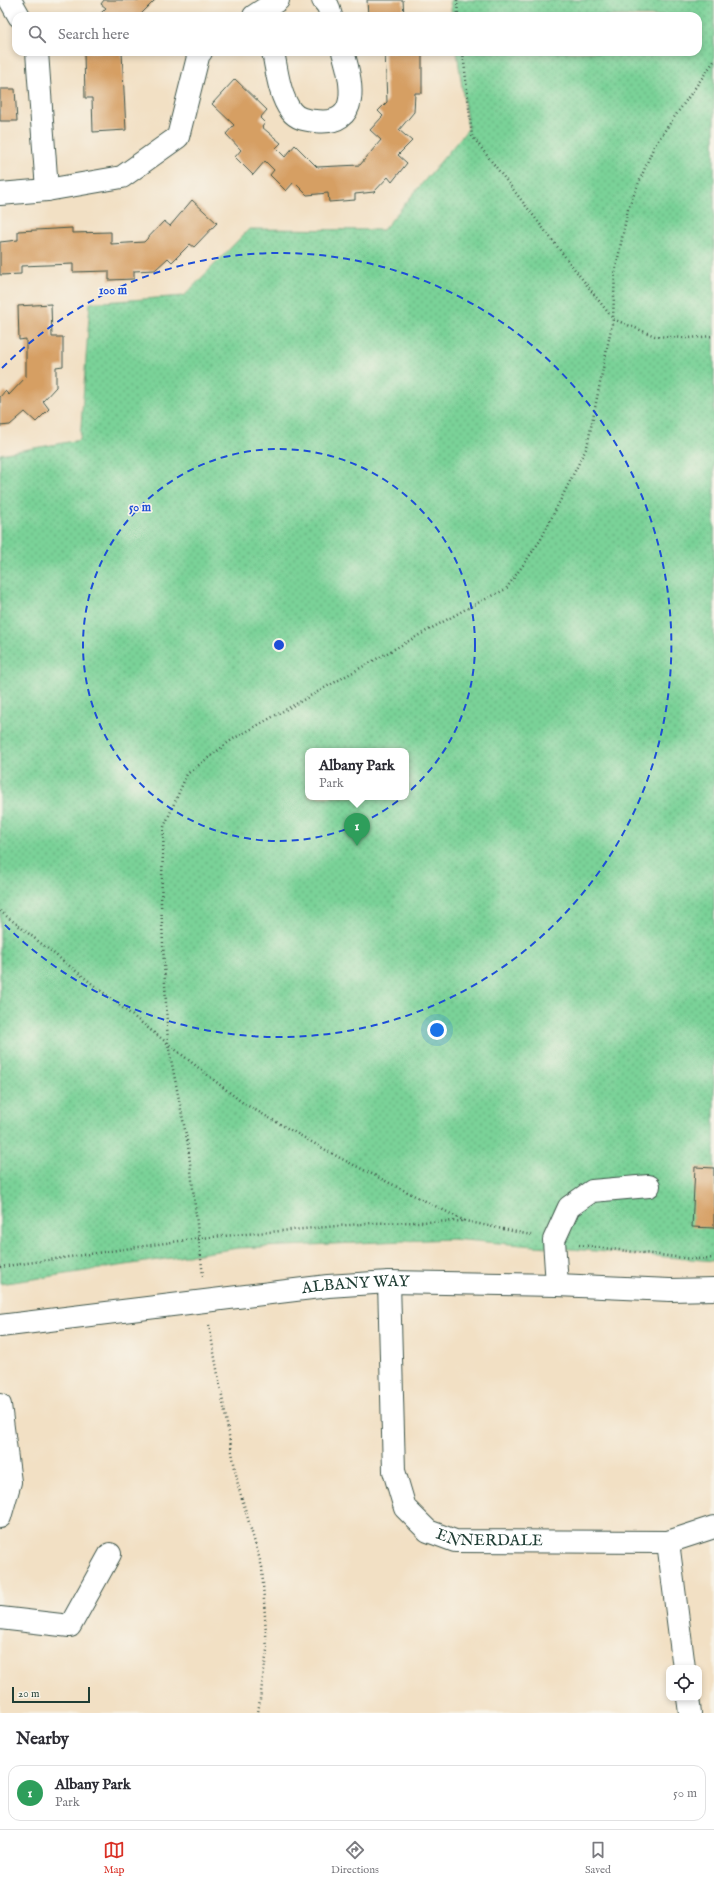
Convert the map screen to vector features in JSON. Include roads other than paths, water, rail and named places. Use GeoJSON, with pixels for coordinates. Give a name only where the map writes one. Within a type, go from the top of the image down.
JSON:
{"type":"FeatureCollection","features":[{"type":"Feature","properties":{"kind":"street"},"geometry":{"type":"LineString","coordinates":[[10,0],[18,12]]}},
{"type":"Feature","properties":{"kind":"street"},"geometry":{"type":"LineString","coordinates":[[261,12],[278,0]]}},
{"type":"Feature","properties":{"kind":"street"},"geometry":{"type":"LineString","coordinates":[[323,0],[328,6],[330,12]]}},
{"type":"Feature","properties":{"kind":"street"},"geometry":{"type":"LineString","coordinates":[[37,56],[47,190]]}},
{"type":"Feature","properties":{"kind":"street"},"geometry":{"type":"LineString","coordinates":[[0,194],[47,190],[122,177],[178,137],[198,56]]}},
{"type":"Feature","properties":{"kind":"street"},"geometry":{"type":"LineString","coordinates":[[274,56],[284,98],[291,112],[301,120],[319,122],[338,120],[347,112],[350,97],[350,76],[344,56]]}},
{"type":"Feature","properties":{"kind":"street"},"geometry":{"type":"LineString","coordinates":[[557,1285],[554,1240],[569,1207],[592,1191],[649,1186]]}},
{"type":"Feature","properties":{"kind":"street","name":"ALBANY WAY"},"geometry":{"type":"LineString","coordinates":[[0,1326],[328,1286],[389,1282],[557,1285],[670,1290],[714,1289]]}},
{"type":"Feature","properties":{"kind":"street","name":"ENNERDALE"},"geometry":{"type":"LineString","coordinates":[[389,1282],[394,1471],[405,1508],[428,1531],[455,1541],[668,1542],[714,1527]]}},
{"type":"Feature","properties":{"kind":"street"},"geometry":{"type":"LineString","coordinates":[[0,1405],[10,1482],[0,1517]]}},
{"type":"Feature","properties":{"kind":"street"},"geometry":{"type":"LineString","coordinates":[[668,1542],[684,1665]]}},
{"type":"Feature","properties":{"kind":"street"},"geometry":{"type":"LineString","coordinates":[[0,1618],[70,1626],[110,1554]]}},
{"type":"Feature","properties":{"kind":"street"},"geometry":{"type":"LineString","coordinates":[[688,1701],[690,1713]]}},
{"type":"Feature","properties":{"kind":"place","name":"Albany Park"},"geometry":{"type":"Point","coordinates":[357,846]}}]}
